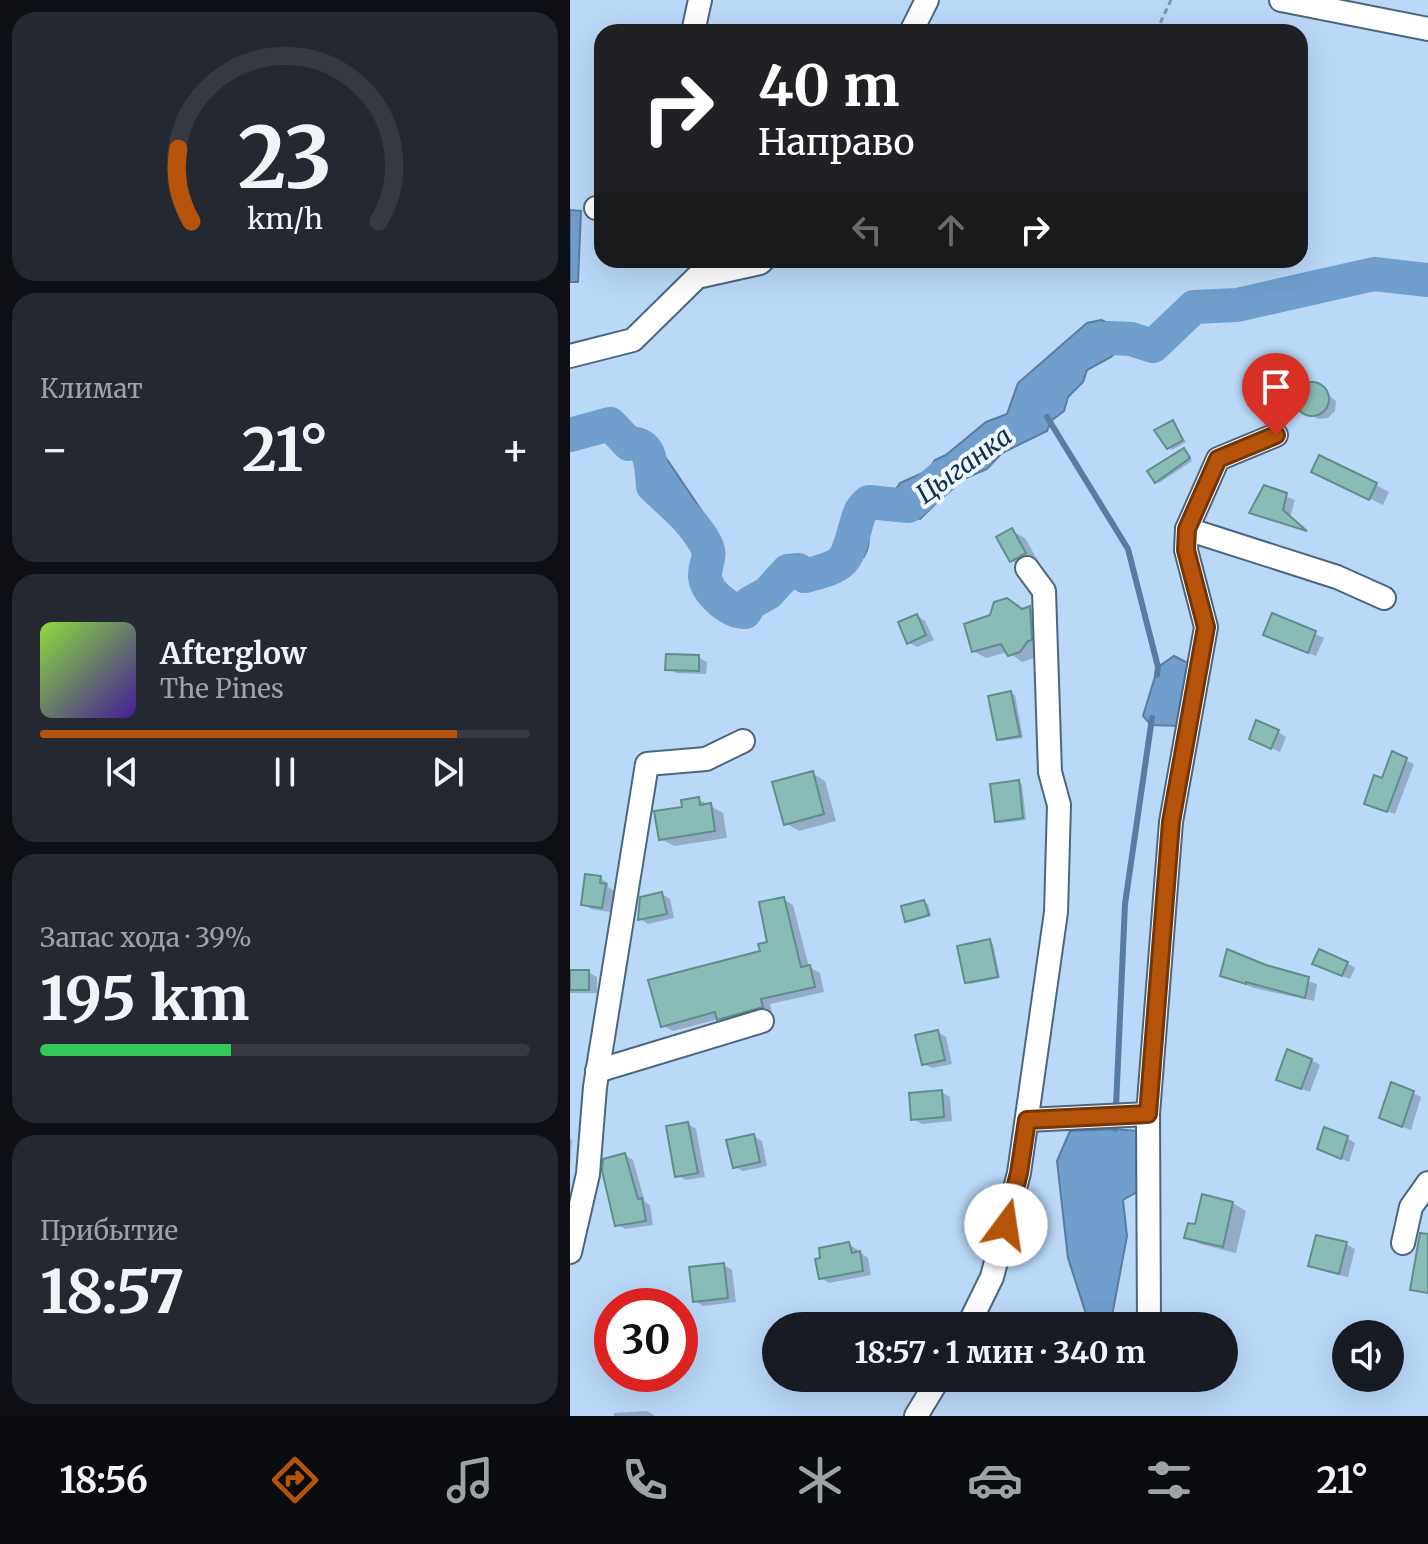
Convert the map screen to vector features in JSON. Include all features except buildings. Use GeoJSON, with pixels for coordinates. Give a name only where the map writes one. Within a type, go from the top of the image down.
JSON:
{"type":"FeatureCollection","features":[{"type":"Feature","properties":{"kind":"street"},"geometry":{"type":"LineString","coordinates":[[695,24],[700,0]]}},
{"type":"Feature","properties":{"kind":"street"},"geometry":{"type":"LineString","coordinates":[[915,24],[927,0]]}},
{"type":"Feature","properties":{"kind":"street"},"geometry":{"type":"LineString","coordinates":[[1281,0],[1428,29]]}},
{"type":"Feature","properties":{"kind":"street"},"geometry":{"type":"LineString","coordinates":[[570,356],[633,340],[697,277],[738,268]]}},
{"type":"Feature","properties":{"kind":"street"},"geometry":{"type":"LineString","coordinates":[[1149,1312],[1148,1114],[1171,822],[1206,627],[1186,550],[1187,529],[1218,459],[1276,435]]}},
{"type":"Feature","properties":{"kind":"street"},"geometry":{"type":"LineString","coordinates":[[1187,529],[1337,577],[1384,598]]}},
{"type":"Feature","properties":{"kind":"street"},"geometry":{"type":"LineString","coordinates":[[975,1312],[992,1277],[1019,1173],[1056,912],[1059,805],[1050,772],[1044,591],[1027,568]]}},
{"type":"Feature","properties":{"kind":"street"},"geometry":{"type":"LineString","coordinates":[[570,1252],[588,1174],[597,1071],[647,764],[706,759],[743,741]]}},
{"type":"Feature","properties":{"kind":"street"},"geometry":{"type":"LineString","coordinates":[[597,1071],[762,1021]]}},
{"type":"Feature","properties":{"kind":"street"},"geometry":{"type":"LineString","coordinates":[[1027,1120],[1148,1114]]}},
{"type":"Feature","properties":{"kind":"street"},"geometry":{"type":"LineString","coordinates":[[1403,1243],[1411,1207],[1428,1183]]}},
{"type":"Feature","properties":{"kind":"street"},"geometry":{"type":"LineString","coordinates":[[916,1416],[931,1392]]}},
{"type":"Feature","properties":{"kind":"path"},"geometry":{"type":"LineString","coordinates":[[1160,24],[1171,0]]}},
{"type":"Feature","properties":{"kind":"water"},"geometry":{"type":"Polygon","coordinates":[[[570,210],[581,211],[578,282],[570,282],[570,210]]]}},
{"type":"Feature","properties":{"kind":"water"},"geometry":{"type":"Polygon","coordinates":[[[1101,320],[1149,340],[1153,346],[1147,350],[1127,342],[1111,357],[1087,370],[1083,382],[1068,397],[1064,411],[1051,421],[1047,431],[1002,453],[987,469],[959,481],[920,519],[914,518],[896,489],[900,483],[927,471],[935,460],[946,455],[986,422],[1007,414],[1018,383],[1087,323],[1101,320]]]}},
{"type":"Feature","properties":{"kind":"water"},"geometry":{"type":"Polygon","coordinates":[[[640,435],[652,441],[664,455],[712,526],[715,542],[707,545],[703,542],[667,508],[645,480],[636,450],[640,435]]]}},
{"type":"Feature","properties":{"kind":"water"},"geometry":{"type":"Polygon","coordinates":[[[849,530],[864,531],[869,537],[867,552],[855,565],[836,575],[828,554],[849,530]]]}},
{"type":"Feature","properties":{"kind":"water"},"geometry":{"type":"Polygon","coordinates":[[[1174,656],[1192,665],[1180,726],[1151,725],[1143,716],[1158,667],[1174,656]]]}},
{"type":"Feature","properties":{"kind":"water"},"geometry":{"type":"Polygon","coordinates":[[[1070,1131],[1137,1131],[1142,1189],[1123,1200],[1127,1236],[1113,1312],[1085,1312],[1068,1258],[1057,1161],[1070,1131]]]}},
{"type":"Feature","properties":{"kind":"waterway","name":"Цыганка"},"geometry":{"type":"LineString","coordinates":[[1109,338],[1131,339],[1153,346],[1194,307],[1237,305],[1374,274],[1428,280]]}},
{"type":"Feature","properties":{"kind":"waterway"},"geometry":{"type":"LineString","coordinates":[[1047,417],[1128,549],[1158,667],[1157,675]]}},
{"type":"Feature","properties":{"kind":"waterway","name":"Цыганка"},"geometry":{"type":"LineString","coordinates":[[570,435],[610,424],[629,444],[637,444],[647,451],[653,486],[687,518],[707,547],[705,577],[710,589],[726,605],[745,612],[750,603],[768,593],[788,571],[798,570],[805,576],[829,569],[842,561],[860,512],[869,502],[908,506],[942,477]]}},
{"type":"Feature","properties":{"kind":"waterway"},"geometry":{"type":"LineString","coordinates":[[1115,1129],[1125,904],[1152,718]]}},
{"type":"Feature","properties":{"kind":"route"},"geometry":{"type":"LineString","coordinates":[[1006,1225],[1019,1173],[1027,1120],[1148,1114],[1171,822],[1206,627],[1186,550],[1187,529],[1218,459],[1276,435]]}}]}
